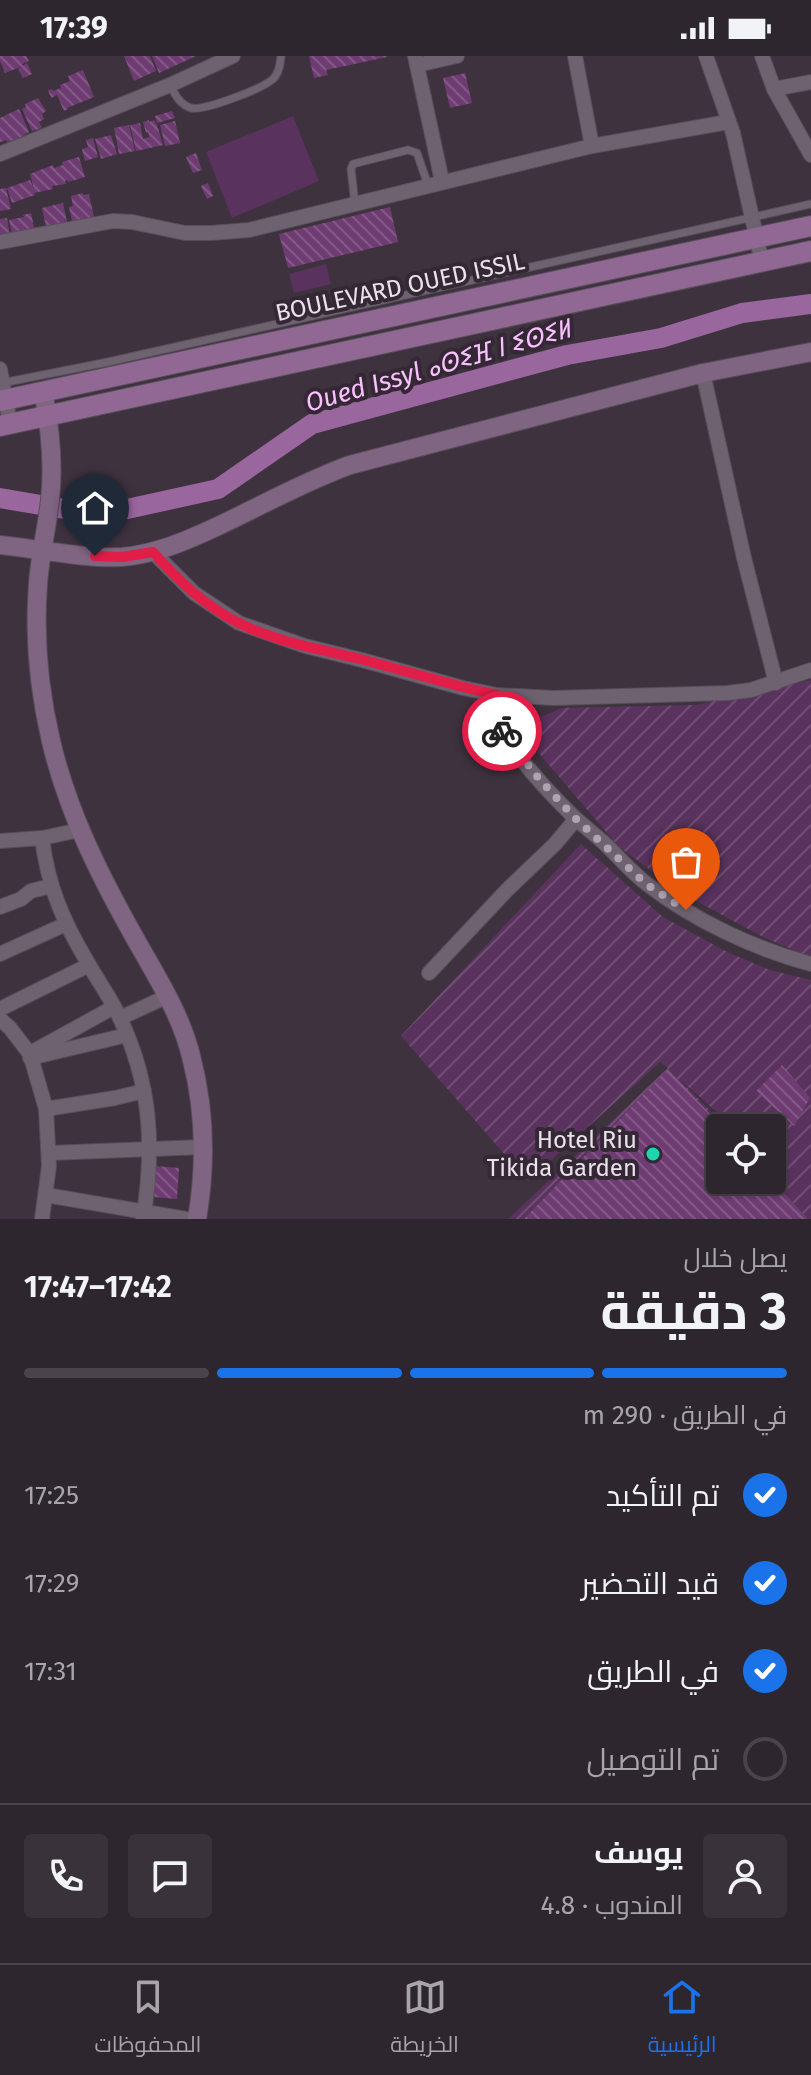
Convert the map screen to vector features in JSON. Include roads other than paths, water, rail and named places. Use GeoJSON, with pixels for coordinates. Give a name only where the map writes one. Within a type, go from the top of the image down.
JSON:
{"type":"FeatureCollection","features":[{"type":"Feature","properties":{"kind":"main road","name":"BOULEVARD OUED ISSIL"},"geometry":{"type":"LineString","coordinates":[[2,387],[43,391],[811,226]]}},
{"type":"Feature","properties":{"kind":"main road"},"geometry":{"type":"LineString","coordinates":[[5,424],[811,251]]}},
{"type":"Feature","properties":{"kind":"street"},"geometry":{"type":"LineString","coordinates":[[0,154],[233,56]]}},
{"type":"Feature","properties":{"kind":"street"},"geometry":{"type":"LineString","coordinates":[[435,183],[416,61],[457,56]]}},
{"type":"Feature","properties":{"kind":"street"},"geometry":{"type":"LineString","coordinates":[[575,56],[592,146]]}},
{"type":"Feature","properties":{"kind":"street"},"geometry":{"type":"LineString","coordinates":[[706,56],[733,133],[762,262]]}},
{"type":"Feature","properties":{"kind":"street"},"geometry":{"type":"LineString","coordinates":[[762,56],[774,89],[810,149]]}},
{"type":"Feature","properties":{"kind":"street"},"geometry":{"type":"LineString","coordinates":[[774,89],[811,82]]}},
{"type":"Feature","properties":{"kind":"street"},"geometry":{"type":"LineString","coordinates":[[0,242],[113,221],[185,233],[249,230],[592,146],[728,122]]}},
{"type":"Feature","properties":{"kind":"street"},"geometry":{"type":"LineString","coordinates":[[0,545],[95,556],[122,557],[153,552],[180,543],[324,474],[350,465],[703,373],[811,352]]}},
{"type":"Feature","properties":{"kind":"street"},"geometry":{"type":"LineString","coordinates":[[703,373],[744,558],[776,683]]}},
{"type":"Feature","properties":{"kind":"street"},"geometry":{"type":"LineString","coordinates":[[2,387],[5,424]]}},
{"type":"Feature","properties":{"kind":"street"},"geometry":{"type":"LineString","coordinates":[[43,391],[52,457],[51,497],[42,549],[36,621],[42,699],[51,743],[80,830],[105,884],[168,996],[191,1055],[199,1093],[203,1147],[197,1219]]}},
{"type":"Feature","properties":{"kind":"street"},"geometry":{"type":"LineString","coordinates":[[153,552],[194,593],[239,623],[305,646],[497,695],[553,698],[698,695],[751,690],[811,670]]}},
{"type":"Feature","properties":{"kind":"street"},"geometry":{"type":"LineString","coordinates":[[497,695],[492,713],[498,726],[539,779],[624,865],[664,897],[696,916],[754,945],[811,964]]}},
{"type":"Feature","properties":{"kind":"street"},"geometry":{"type":"LineString","coordinates":[[429,973],[576,819]]}},
{"type":"Feature","properties":{"kind":"street"},"geometry":{"type":"LineString","coordinates":[[0,841],[42,838],[80,830]]}},
{"type":"Feature","properties":{"kind":"street"},"geometry":{"type":"LineString","coordinates":[[42,838],[48,877],[66,924],[117,1013],[140,1073],[148,1114],[150,1149],[150,1174],[143,1216]]}},
{"type":"Feature","properties":{"kind":"street"},"geometry":{"type":"LineString","coordinates":[[0,907],[31,891],[51,886]]}},
{"type":"Feature","properties":{"kind":"street"},"geometry":{"type":"LineString","coordinates":[[0,954],[66,924]]}},
{"type":"Feature","properties":{"kind":"street"},"geometry":{"type":"LineString","coordinates":[[0,1009],[89,965]]}},
{"type":"Feature","properties":{"kind":"street"},"geometry":{"type":"LineString","coordinates":[[30,1056],[117,1013],[168,996]]}},
{"type":"Feature","properties":{"kind":"street"},"geometry":{"type":"LineString","coordinates":[[0,1019],[30,1056],[46,1109],[49,1153],[42,1219]]}},
{"type":"Feature","properties":{"kind":"street"},"geometry":{"type":"LineString","coordinates":[[30,1056],[127,1035]]}},
{"type":"Feature","properties":{"kind":"street"},"geometry":{"type":"LineString","coordinates":[[46,1109],[144,1091]]}},
{"type":"Feature","properties":{"kind":"street"},"geometry":{"type":"LineString","coordinates":[[49,1153],[203,1147]]}},
{"type":"Feature","properties":{"kind":"street"},"geometry":{"type":"LineString","coordinates":[[46,1195],[143,1216],[186,1219]]}},
{"type":"Feature","properties":{"kind":"lane"},"geometry":{"type":"LineString","coordinates":[[170,85],[184,105],[203,107],[270,81],[278,71],[281,56]]}},
{"type":"Feature","properties":{"kind":"lane"},"geometry":{"type":"LineString","coordinates":[[355,204],[353,164],[408,150],[417,153],[435,183]]}},
{"type":"Feature","properties":{"kind":"lane"},"geometry":{"type":"LineString","coordinates":[[2,387],[811,204]]}},
{"type":"Feature","properties":{"kind":"waterway","name":"Oued Issyl ⴰⵙⵉⴼ ⵏ ⵉⵙⵉⵍ"},"geometry":{"type":"LineString","coordinates":[[0,498],[100,515],[218,489],[312,424],[567,355],[661,338],[742,313],[811,304]]}},
{"type":"Feature","properties":{"kind":"place","name":"Hotel Riu Tikida Garden"},"geometry":{"type":"Point","coordinates":[653,1154]}}]}
